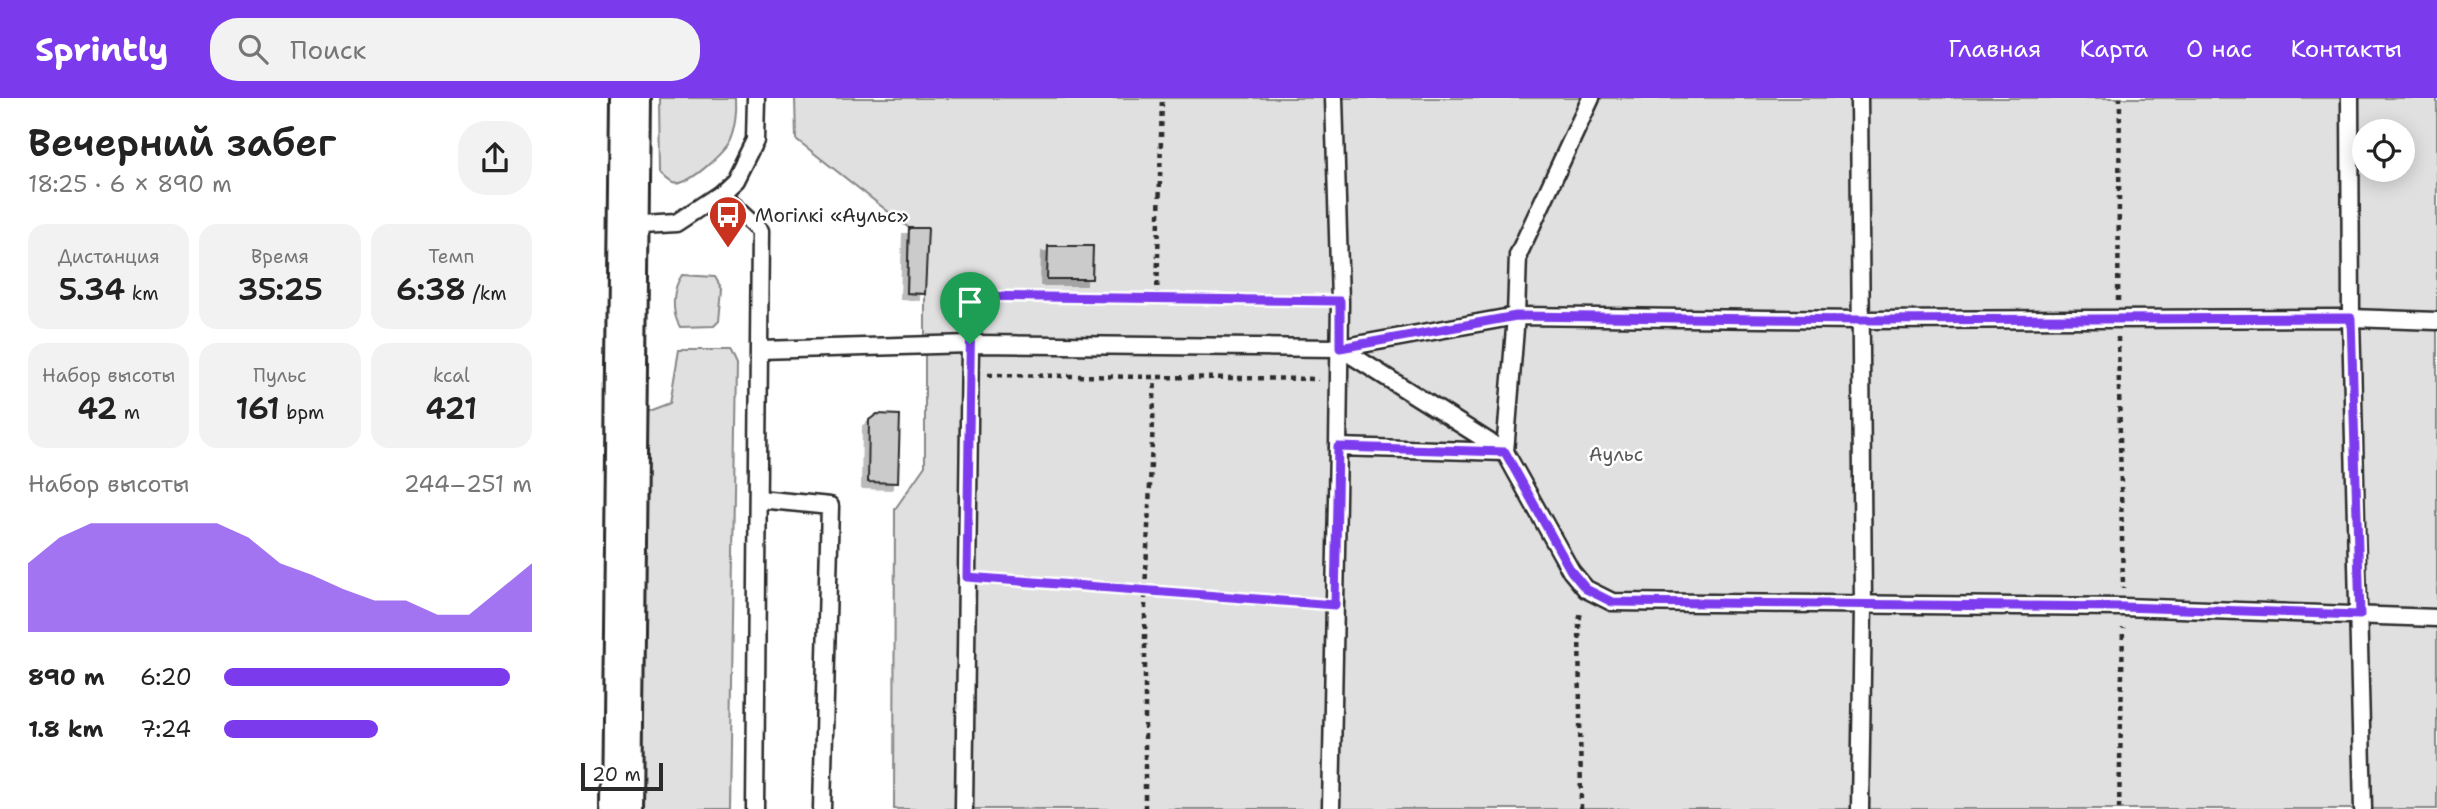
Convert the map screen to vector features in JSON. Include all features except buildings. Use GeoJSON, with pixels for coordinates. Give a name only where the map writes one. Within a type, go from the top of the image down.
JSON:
{"type":"FeatureCollection","features":[{"type":"Feature","properties":{"kind":"street"},"geometry":{"type":"LineString","coordinates":[[622,809],[630,98]]}},
{"type":"Feature","properties":{"kind":"lane"},"geometry":{"type":"LineString","coordinates":[[627,226],[676,223],[736,180],[755,140],[756,98]]}},
{"type":"Feature","properties":{"kind":"lane"},"geometry":{"type":"LineString","coordinates":[[1331,809],[1340,348],[1334,98]]}},
{"type":"Feature","properties":{"kind":"lane"},"geometry":{"type":"LineString","coordinates":[[1505,452],[1518,255],[1591,98]]}},
{"type":"Feature","properties":{"kind":"lane"},"geometry":{"type":"LineString","coordinates":[[1859,98],[1863,606],[1860,809]]}},
{"type":"Feature","properties":{"kind":"lane"},"geometry":{"type":"LineString","coordinates":[[2350,98],[2351,318],[2363,809]]}},
{"type":"Feature","properties":{"kind":"lane"},"geometry":{"type":"LineString","coordinates":[[720,194],[760,231],[755,809]]}},
{"type":"Feature","properties":{"kind":"lane"},"geometry":{"type":"LineString","coordinates":[[760,349],[970,344],[1340,348],[1516,316],[1861,320],[2351,318],[2437,321]]}},
{"type":"Feature","properties":{"kind":"lane"},"geometry":{"type":"LineString","coordinates":[[964,809],[970,344]]}},
{"type":"Feature","properties":{"kind":"lane"},"geometry":{"type":"LineString","coordinates":[[1340,348],[1505,452],[1571,571],[1586,589],[1612,602],[2123,607],[2437,618]]}},
{"type":"Feature","properties":{"kind":"lane"},"geometry":{"type":"LineString","coordinates":[[1338,447],[1505,452]]}},
{"type":"Feature","properties":{"kind":"lane"},"geometry":{"type":"LineString","coordinates":[[759,499],[830,506],[822,809]]}},
{"type":"Feature","properties":{"kind":"path"},"geometry":{"type":"LineString","coordinates":[[1157,297],[1163,98]]}},
{"type":"Feature","properties":{"kind":"path"},"geometry":{"type":"LineString","coordinates":[[2119,809],[2123,607],[2118,318],[2120,98]]}},
{"type":"Feature","properties":{"kind":"path"},"geometry":{"type":"LineString","coordinates":[[970,344],[971,296],[1340,301]]}},
{"type":"Feature","properties":{"kind":"path"},"geometry":{"type":"LineString","coordinates":[[970,375],[1339,380]]}},
{"type":"Feature","properties":{"kind":"path"},"geometry":{"type":"LineString","coordinates":[[1145,809],[1145,591],[1155,379]]}},
{"type":"Feature","properties":{"kind":"path"},"geometry":{"type":"LineString","coordinates":[[967,577],[1335,605]]}},
{"type":"Feature","properties":{"kind":"path"},"geometry":{"type":"LineString","coordinates":[[1581,809],[1579,622],[1586,589]]}},
{"type":"Feature","properties":{"kind":"green space"},"geometry":{"type":"Polygon","coordinates":[[[659,98],[736,98],[734,126],[725,147],[704,169],[679,183],[671,182],[660,173],[659,98]]]}},
{"type":"Feature","properties":{"kind":"green space","name":"Аульс"},"geometry":{"type":"Polygon","coordinates":[[[795,98],[2437,98],[2437,809],[894,809],[895,509],[925,466],[925,294],[907,293],[909,228],[796,139],[795,98]]]}},
{"type":"Feature","properties":{"kind":"green space"},"geometry":{"type":"Polygon","coordinates":[[[682,275],[715,277],[722,289],[719,321],[714,326],[680,327],[675,315],[674,301],[676,287],[682,275]]]}},
{"type":"Feature","properties":{"kind":"green space"},"geometry":{"type":"Polygon","coordinates":[[[679,350],[730,350],[737,365],[730,809],[642,809],[646,412],[670,403],[679,350]]]}},
{"type":"Feature","properties":{"kind":"place","name":"Могілкі «Аульс»"},"geometry":{"type":"Point","coordinates":[728,249]}},
{"type":"Feature","properties":{"kind":"route"},"geometry":{"type":"LineString","coordinates":[[971,296],[1340,301],[1340,348],[1516,316],[1861,320],[2351,318],[2360,615],[2123,607],[1612,602],[1586,589],[1571,571],[1505,452],[1338,447],[1335,605],[967,577],[970,344],[971,296]]}}]}
